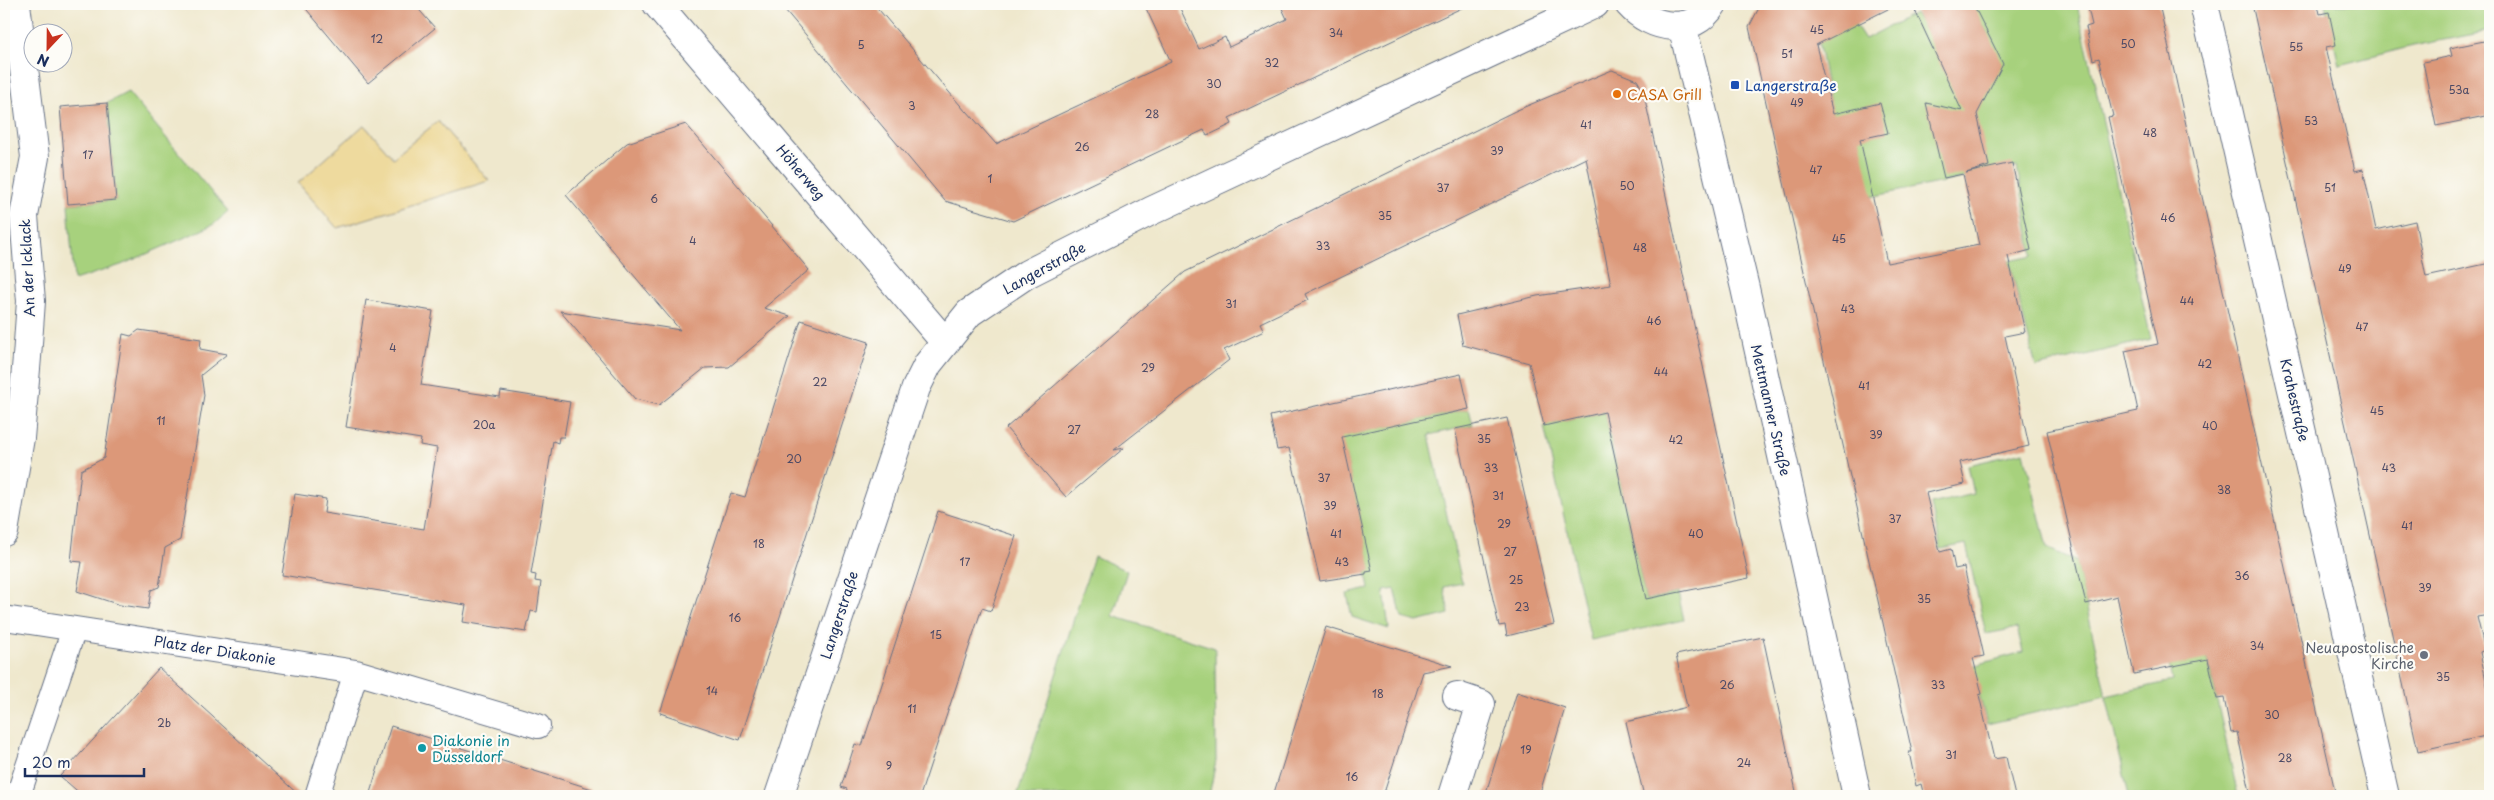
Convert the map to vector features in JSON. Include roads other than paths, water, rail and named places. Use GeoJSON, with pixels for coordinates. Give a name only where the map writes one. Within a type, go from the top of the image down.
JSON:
{"type":"FeatureCollection","features":[{"type":"Feature","properties":{"kind":"street","name":"An der Icklack"},"geometry":{"type":"LineString","coordinates":[[4,532],[20,438],[27,357],[31,300],[24,216],[35,157],[16,4]]}},
{"type":"Feature","properties":{"kind":"street","name":"Höherweg"},"geometry":{"type":"LineString","coordinates":[[657,4],[944,341]]}},
{"type":"Feature","properties":{"kind":"street","name":"Langerstraße"},"geometry":{"type":"LineString","coordinates":[[779,796],[916,388],[928,364],[944,341],[969,313],[1028,274],[1150,211],[1595,4]]}},
{"type":"Feature","properties":{"kind":"street"},"geometry":{"type":"LineString","coordinates":[[1629,4],[1638,14],[1660,26],[1682,25],[1703,16],[1713,4]]}},
{"type":"Feature","properties":{"kind":"street","name":"Krahestraße"},"geometry":{"type":"LineString","coordinates":[[2204,4],[2385,796]]}},
{"type":"Feature","properties":{"kind":"street","name":"Mettmanner Straße"},"geometry":{"type":"LineString","coordinates":[[1682,25],[1745,288],[1857,796]]}},
{"type":"Feature","properties":{"kind":"street","name":"Platz der Diakonie"},"geometry":{"type":"LineString","coordinates":[[4,618],[356,672],[538,726]]}},
{"type":"Feature","properties":{"kind":"street"},"geometry":{"type":"LineString","coordinates":[[18,796],[74,629]]}},
{"type":"Feature","properties":{"kind":"street"},"geometry":{"type":"LineString","coordinates":[[316,796],[356,672]]}},
{"type":"Feature","properties":{"kind":"street"},"geometry":{"type":"LineString","coordinates":[[1452,796],[1481,704],[1457,696]]}},
{"type":"Feature","properties":{"kind":"place","name":"Langerstraße"},"geometry":{"type":"Point","coordinates":[1735,85]}},
{"type":"Feature","properties":{"kind":"place","name":"CASA Grill"},"geometry":{"type":"Point","coordinates":[1617,94]}},
{"type":"Feature","properties":{"kind":"place","name":"Neuapostolische Kirche"},"geometry":{"type":"Point","coordinates":[2424,655]}},
{"type":"Feature","properties":{"kind":"place","name":"Diakonie in Düsseldorf"},"geometry":{"type":"Point","coordinates":[422,748]}}]}
